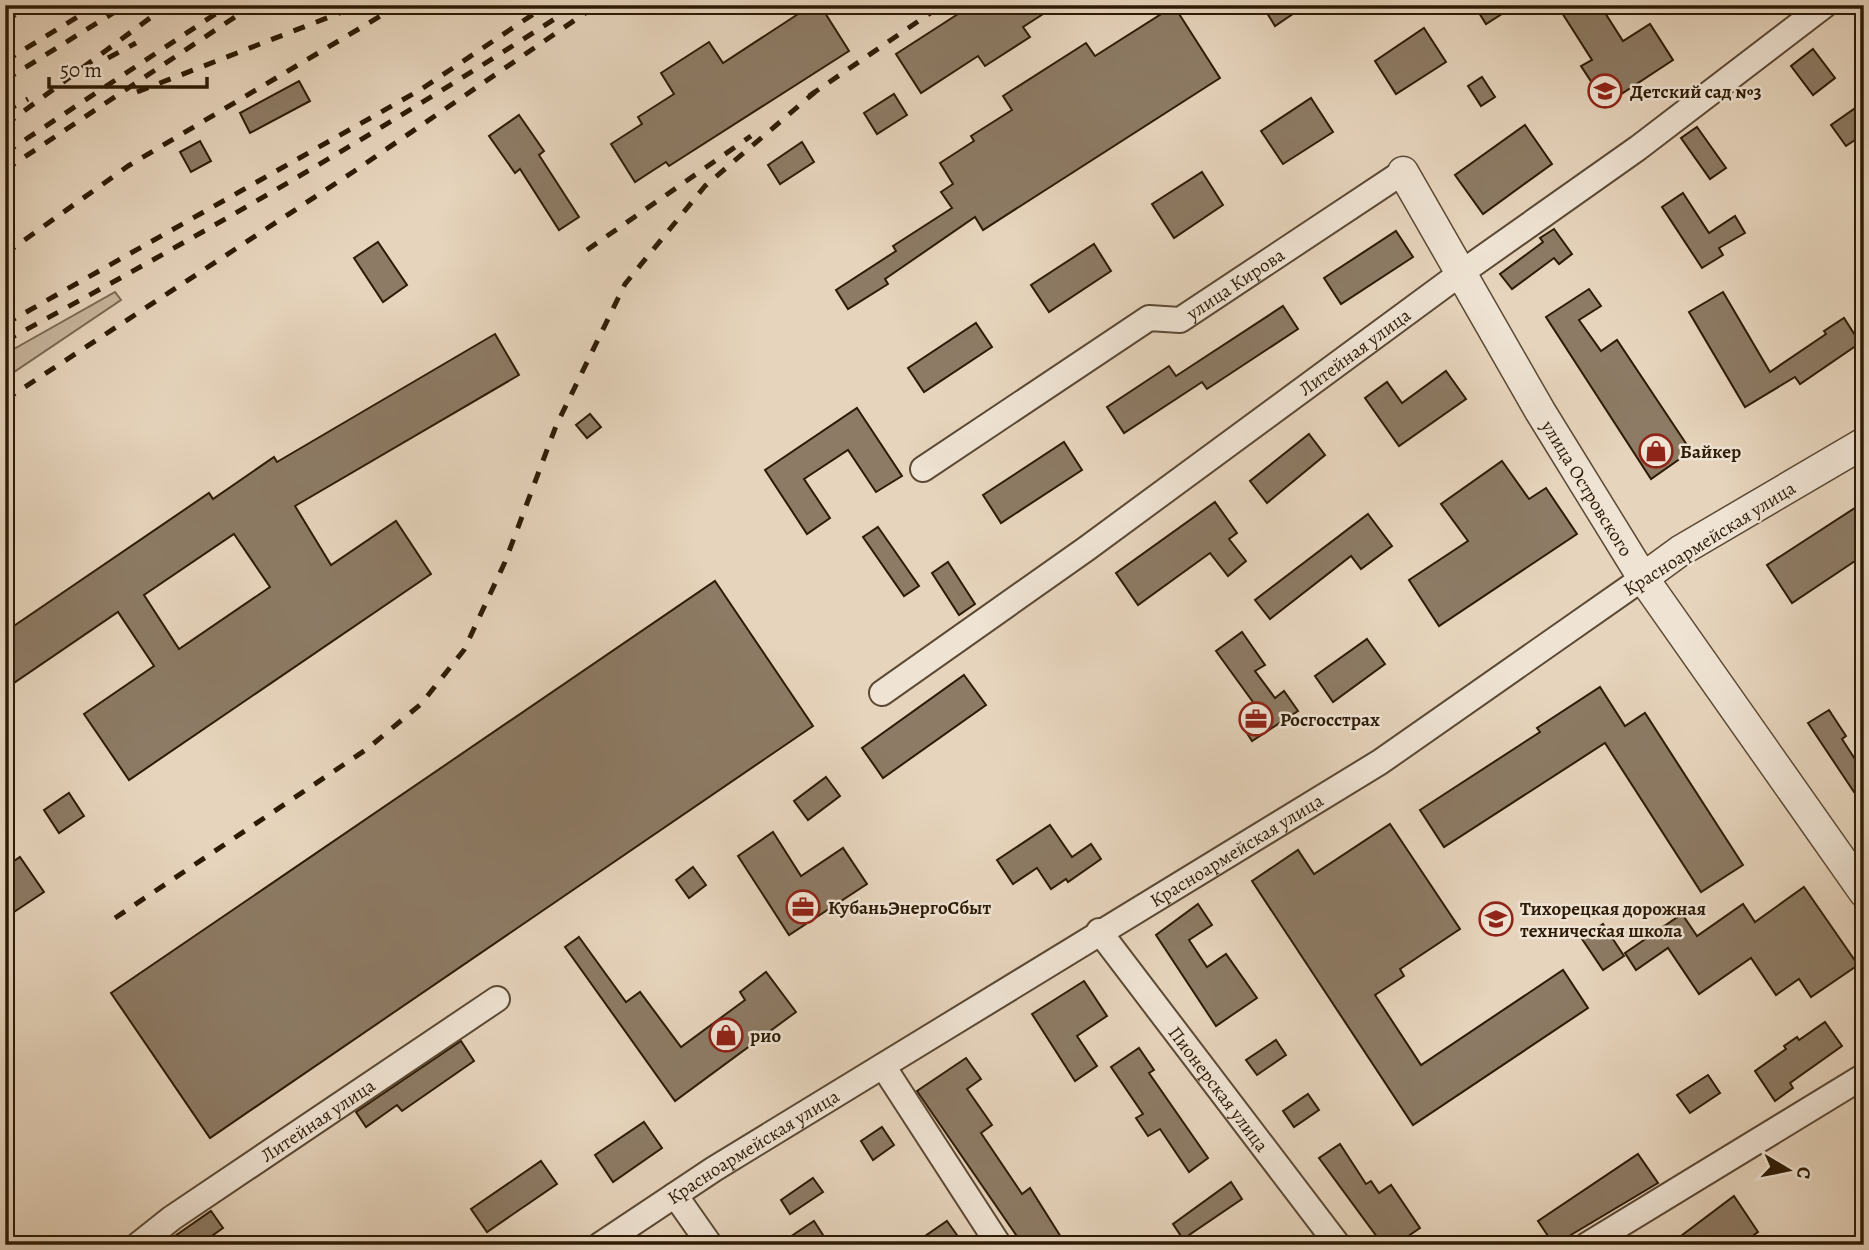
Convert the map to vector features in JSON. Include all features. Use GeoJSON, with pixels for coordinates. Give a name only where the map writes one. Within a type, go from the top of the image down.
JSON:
{"type":"FeatureCollection","features":[{"type":"Feature","properties":{"kind":"street","name":"Литейная улица"},"geometry":{"type":"LineString","coordinates":[[882,693],[1086,549],[1461,273],[1638,148],[1825,5]]}},
{"type":"Feature","properties":{"kind":"street","name":"улица Островского"},"geometry":{"type":"LineString","coordinates":[[1403,172],[1539,411],[1643,578],[1864,892]]}},
{"type":"Feature","properties":{"kind":"street","name":"улица Кирова"},"geometry":{"type":"LineString","coordinates":[[923,469],[1149,318],[1180,320],[1403,172]]}},
{"type":"Feature","properties":{"kind":"street","name":"Красноармейская улица"},"geometry":{"type":"LineString","coordinates":[[600,1245],[675,1195],[1099,931],[1380,762],[1680,551],[1864,443]]}},
{"type":"Feature","properties":{"kind":"street","name":"Пионерская улица"},"geometry":{"type":"LineString","coordinates":[[1099,931],[1338,1245]]}},
{"type":"Feature","properties":{"kind":"street","name":"Литейная улица"},"geometry":{"type":"LineString","coordinates":[[138,1245],[172,1218],[497,999]]}},
{"type":"Feature","properties":{"kind":"street"},"geometry":{"type":"LineString","coordinates":[[883,1066],[999,1245]]}},
{"type":"Feature","properties":{"kind":"street"},"geometry":{"type":"LineString","coordinates":[[1587,1245],[1864,1076]]}},
{"type":"Feature","properties":{"kind":"street"},"geometry":{"type":"LineString","coordinates":[[675,1195],[710,1245]]}},
{"type":"Feature","properties":{"kind":"shaded area"},"geometry":{"type":"Polygon","coordinates":[[[115,292],[121,300],[5,378],[5,354],[115,292]]]}},
{"type":"Feature","properties":{"kind":"building"},"geometry":{"type":"Polygon","coordinates":[[[812,5],[820,5],[849,51],[669,166],[666,162],[635,182],[611,144],[642,124],[638,117],[674,94],[661,73],[709,42],[723,63],[812,5]]]}},
{"type":"Feature","properties":{"kind":"building"},"geometry":{"type":"Polygon","coordinates":[[[972,5],[1057,5],[1023,27],[1030,37],[985,66],[978,56],[921,93],[896,54],[972,5]]]}},
{"type":"Feature","properties":{"kind":"building"},"geometry":{"type":"Polygon","coordinates":[[[1262,5],[1306,5],[1275,26],[1262,5]]]}},
{"type":"Feature","properties":{"kind":"building"},"geometry":{"type":"Polygon","coordinates":[[[1474,5],[1516,5],[1486,24],[1474,5]]]}},
{"type":"Feature","properties":{"kind":"building"},"geometry":{"type":"Polygon","coordinates":[[[1557,5],[1600,5],[1623,41],[1650,24],[1673,60],[1606,104],[1581,66],[1592,60],[1557,5]]]}},
{"type":"Feature","properties":{"kind":"building"},"geometry":{"type":"Polygon","coordinates":[[[1174,6],[1220,78],[983,230],[975,217],[885,279],[888,284],[848,309],[836,290],[896,251],[893,246],[952,208],[941,192],[953,184],[940,163],[974,141],[971,136],[1012,110],[1003,96],[1086,43],[1095,56],[1174,6]]]}},
{"type":"Feature","properties":{"kind":"building"},"geometry":{"type":"Polygon","coordinates":[[[1424,28],[1446,62],[1396,94],[1375,61],[1424,28]]]}},
{"type":"Feature","properties":{"kind":"building"},"geometry":{"type":"Polygon","coordinates":[[[1813,49],[1835,78],[1813,95],[1791,66],[1813,49]]]}},
{"type":"Feature","properties":{"kind":"building"},"geometry":{"type":"Polygon","coordinates":[[[1482,77],[1495,97],[1481,106],[1468,86],[1482,77]]]}},
{"type":"Feature","properties":{"kind":"building"},"geometry":{"type":"Polygon","coordinates":[[[299,81],[310,101],[250,133],[240,113],[299,81]]]}},
{"type":"Feature","properties":{"kind":"building"},"geometry":{"type":"Polygon","coordinates":[[[894,94],[907,115],[877,134],[864,113],[894,94]]]}},
{"type":"Feature","properties":{"kind":"building"},"geometry":{"type":"Polygon","coordinates":[[[1311,98],[1333,132],[1283,164],[1261,131],[1311,98]]]}},
{"type":"Feature","properties":{"kind":"building"},"geometry":{"type":"Polygon","coordinates":[[[1864,102],[1864,134],[1846,146],[1831,125],[1864,102]]]}},
{"type":"Feature","properties":{"kind":"building"},"geometry":{"type":"Polygon","coordinates":[[[519,115],[544,151],[539,155],[579,217],[559,230],[520,169],[515,173],[489,136],[519,115]]]}},
{"type":"Feature","properties":{"kind":"building"},"geometry":{"type":"Polygon","coordinates":[[[1525,125],[1552,164],[1483,214],[1455,175],[1525,125]]]}},
{"type":"Feature","properties":{"kind":"building"},"geometry":{"type":"Polygon","coordinates":[[[1697,127],[1726,168],[1710,179],[1681,138],[1697,127]]]}},
{"type":"Feature","properties":{"kind":"building"},"geometry":{"type":"Polygon","coordinates":[[[200,141],[211,161],[191,172],[180,152],[200,141]]]}},
{"type":"Feature","properties":{"kind":"building"},"geometry":{"type":"Polygon","coordinates":[[[802,142],[814,162],[780,184],[768,165],[802,142]]]}},
{"type":"Feature","properties":{"kind":"building"},"geometry":{"type":"Polygon","coordinates":[[[1202,172],[1223,205],[1174,238],[1152,204],[1202,172]]]}},
{"type":"Feature","properties":{"kind":"building"},"geometry":{"type":"Polygon","coordinates":[[[1683,193],[1709,233],[1735,216],[1745,233],[1719,248],[1723,255],[1702,268],[1662,207],[1683,193]]]}},
{"type":"Feature","properties":{"kind":"building"},"geometry":{"type":"Polygon","coordinates":[[[1554,229],[1572,254],[1559,264],[1554,258],[1512,289],[1500,274],[1543,242],[1540,238],[1554,229]]]}},
{"type":"Feature","properties":{"kind":"building"},"geometry":{"type":"Polygon","coordinates":[[[1396,231],[1413,257],[1341,304],[1324,278],[1396,231]]]}},
{"type":"Feature","properties":{"kind":"building"},"geometry":{"type":"Polygon","coordinates":[[[378,242],[407,285],[383,302],[354,258],[378,242]]]}},
{"type":"Feature","properties":{"kind":"building"},"geometry":{"type":"Polygon","coordinates":[[[1094,244],[1111,271],[1049,312],[1031,285],[1094,244]]]}},
{"type":"Feature","properties":{"kind":"building"},"geometry":{"type":"Polygon","coordinates":[[[1589,289],[1601,306],[1579,320],[1601,351],[1617,340],[1691,451],[1651,479],[1546,317],[1589,289]]]}},
{"type":"Feature","properties":{"kind":"building"},"geometry":{"type":"Polygon","coordinates":[[[1723,292],[1770,372],[1826,334],[1824,331],[1844,318],[1860,343],[1800,384],[1795,377],[1745,407],[1689,312],[1723,292]]]}},
{"type":"Feature","properties":{"kind":"building"},"geometry":{"type":"Polygon","coordinates":[[[1283,306],[1298,329],[1207,389],[1202,382],[1124,433],[1107,407],[1169,366],[1176,376],[1283,306]]]}},
{"type":"Feature","properties":{"kind":"building"},"geometry":{"type":"Polygon","coordinates":[[[976,323],[992,347],[924,392],[908,368],[976,323]]]}},
{"type":"Feature","properties":{"kind":"building"},"geometry":{"type":"Polygon","coordinates":[[[495,334],[519,375],[295,506],[331,565],[396,521],[431,574],[129,780],[84,714],[154,666],[118,612],[5,689],[5,632],[209,493],[213,499],[274,457],[277,462],[495,334]],[[234,534],[144,595],[179,649],[270,587],[234,534]]]}},
{"type":"Feature","properties":{"kind":"building"},"geometry":{"type":"Polygon","coordinates":[[[1446,371],[1466,399],[1399,446],[1365,398],[1387,382],[1402,403],[1446,371]]]}},
{"type":"Feature","properties":{"kind":"building"},"geometry":{"type":"Polygon","coordinates":[[[857,408],[902,476],[876,492],[848,450],[804,479],[830,518],[807,534],[765,470],[857,408]]]}},
{"type":"Feature","properties":{"kind":"building"},"geometry":{"type":"Polygon","coordinates":[[[590,414],[601,427],[587,438],[576,425],[590,414]]]}},
{"type":"Feature","properties":{"kind":"building"},"geometry":{"type":"Polygon","coordinates":[[[1309,434],[1325,455],[1267,503],[1250,481],[1309,434]]]}},
{"type":"Feature","properties":{"kind":"building"},"geometry":{"type":"Polygon","coordinates":[[[1064,442],[1082,470],[1001,523],[983,495],[1064,442]]]}},
{"type":"Feature","properties":{"kind":"building"},"geometry":{"type":"Polygon","coordinates":[[[1502,461],[1529,499],[1546,488],[1577,534],[1439,626],[1409,580],[1468,541],[1441,504],[1502,461]]]}},
{"type":"Feature","properties":{"kind":"building"},"geometry":{"type":"Polygon","coordinates":[[[1215,502],[1237,533],[1229,539],[1246,561],[1228,576],[1210,553],[1138,605],[1116,573],[1215,502]]]}},
{"type":"Feature","properties":{"kind":"building"},"geometry":{"type":"Polygon","coordinates":[[[1864,502],[1864,555],[1792,603],[1767,565],[1864,502]]]}},
{"type":"Feature","properties":{"kind":"building"},"geometry":{"type":"Polygon","coordinates":[[[1368,514],[1392,546],[1361,569],[1351,556],[1270,619],[1255,600],[1368,514]]]}},
{"type":"Feature","properties":{"kind":"building"},"geometry":{"type":"Polygon","coordinates":[[[878,527],[919,586],[904,596],[863,537],[878,527]]]}},
{"type":"Feature","properties":{"kind":"building"},"geometry":{"type":"Polygon","coordinates":[[[948,562],[975,604],[959,615],[932,573],[948,562]]]}},
{"type":"Feature","properties":{"kind":"building"},"geometry":{"type":"Polygon","coordinates":[[[715,581],[813,726],[210,1138],[111,993],[715,581]]]}},
{"type":"Feature","properties":{"kind":"building"},"geometry":{"type":"Polygon","coordinates":[[[1242,632],[1265,665],[1255,671],[1275,698],[1284,691],[1298,711],[1252,741],[1240,722],[1258,709],[1216,651],[1242,632]]]}},
{"type":"Feature","properties":{"kind":"building"},"geometry":{"type":"Polygon","coordinates":[[[1367,639],[1385,664],[1333,702],[1315,676],[1367,639]]]}},
{"type":"Feature","properties":{"kind":"building"},"geometry":{"type":"Polygon","coordinates":[[[964,675],[986,705],[883,778],[862,748],[964,675]]]}},
{"type":"Feature","properties":{"kind":"building"},"geometry":{"type":"Polygon","coordinates":[[[1600,687],[1625,726],[1645,713],[1743,865],[1701,892],[1605,743],[1444,847],[1420,810],[1540,732],[1537,728],[1600,687]]]}},
{"type":"Feature","properties":{"kind":"building"},"geometry":{"type":"Polygon","coordinates":[[[1829,710],[1846,736],[1842,739],[1864,773],[1864,807],[1808,723],[1829,710]]]}},
{"type":"Feature","properties":{"kind":"building"},"geometry":{"type":"Polygon","coordinates":[[[826,777],[840,796],[808,820],[794,801],[826,777]]]}},
{"type":"Feature","properties":{"kind":"building"},"geometry":{"type":"Polygon","coordinates":[[[69,793],[84,816],[59,833],[44,810],[69,793]]]}},
{"type":"Feature","properties":{"kind":"building"},"geometry":{"type":"Polygon","coordinates":[[[1390,824],[1460,929],[1400,969],[1404,976],[1375,995],[1421,1065],[1563,970],[1588,1008],[1413,1125],[1252,881],[1298,850],[1314,874],[1390,824]]]}},
{"type":"Feature","properties":{"kind":"building"},"geometry":{"type":"Polygon","coordinates":[[[1050,825],[1072,857],[1091,844],[1101,859],[1068,882],[1066,879],[1051,889],[1037,868],[1013,884],[997,860],[1050,825]]]}},
{"type":"Feature","properties":{"kind":"building"},"geometry":{"type":"Polygon","coordinates":[[[773,832],[801,876],[843,848],[867,884],[789,935],[738,856],[773,832]]]}},
{"type":"Feature","properties":{"kind":"building"},"geometry":{"type":"Polygon","coordinates":[[[20,857],[44,892],[5,918],[5,867],[20,857]]]}},
{"type":"Feature","properties":{"kind":"building"},"geometry":{"type":"Polygon","coordinates":[[[693,867],[706,885],[689,898],[676,880],[693,867]]]}},
{"type":"Feature","properties":{"kind":"building"},"geometry":{"type":"Polygon","coordinates":[[[1804,887],[1858,965],[1811,997],[1799,979],[1776,995],[1751,958],[1699,994],[1668,948],[1636,970],[1625,953],[1682,914],[1697,936],[1743,904],[1755,922],[1804,887]]]}},
{"type":"Feature","properties":{"kind":"building"},"geometry":{"type":"Polygon","coordinates":[[[1198,904],[1212,925],[1189,940],[1207,967],[1226,954],[1257,998],[1216,1026],[1156,935],[1198,904]]]}},
{"type":"Feature","properties":{"kind":"building"},"geometry":{"type":"Polygon","coordinates":[[[1603,924],[1624,956],[1603,970],[1582,939],[1603,924]]]}},
{"type":"Feature","properties":{"kind":"building"},"geometry":{"type":"Polygon","coordinates":[[[579,937],[626,1002],[640,992],[681,1047],[745,1000],[740,992],[766,972],[796,1012],[675,1101],[565,947],[579,937]]]}},
{"type":"Feature","properties":{"kind":"building"},"geometry":{"type":"Polygon","coordinates":[[[1084,981],[1107,1016],[1077,1036],[1097,1066],[1075,1081],[1032,1014],[1084,981]]]}},
{"type":"Feature","properties":{"kind":"building"},"geometry":{"type":"Polygon","coordinates":[[[1825,1022],[1842,1046],[1790,1083],[1793,1088],[1775,1101],[1755,1071],[1786,1049],[1784,1046],[1797,1037],[1799,1040],[1825,1022]]]}},
{"type":"Feature","properties":{"kind":"building"},"geometry":{"type":"Polygon","coordinates":[[[1276,1040],[1286,1055],[1257,1075],[1246,1060],[1276,1040]]]}},
{"type":"Feature","properties":{"kind":"building"},"geometry":{"type":"Polygon","coordinates":[[[461,1041],[474,1061],[402,1111],[397,1105],[366,1127],[356,1112],[461,1041]]]}},
{"type":"Feature","properties":{"kind":"building"},"geometry":{"type":"Polygon","coordinates":[[[1139,1048],[1154,1070],[1149,1073],[1208,1158],[1189,1172],[1160,1129],[1148,1136],[1136,1118],[1143,1114],[1111,1067],[1139,1048]]]}},
{"type":"Feature","properties":{"kind":"building"},"geometry":{"type":"Polygon","coordinates":[[[966,1058],[981,1079],[967,1089],[992,1125],[981,1133],[1022,1194],[1030,1188],[1066,1245],[1023,1245],[917,1091],[966,1058]]]}},
{"type":"Feature","properties":{"kind":"building"},"geometry":{"type":"Polygon","coordinates":[[[1708,1075],[1720,1093],[1690,1113],[1677,1095],[1708,1075]]]}},
{"type":"Feature","properties":{"kind":"building"},"geometry":{"type":"Polygon","coordinates":[[[1308,1094],[1319,1110],[1294,1127],[1283,1111],[1308,1094]]]}},
{"type":"Feature","properties":{"kind":"building"},"geometry":{"type":"Polygon","coordinates":[[[644,1122],[662,1148],[613,1182],[595,1155],[644,1122]]]}},
{"type":"Feature","properties":{"kind":"building"},"geometry":{"type":"Polygon","coordinates":[[[882,1127],[894,1145],[873,1160],[861,1141],[882,1127]]]}},
{"type":"Feature","properties":{"kind":"building"},"geometry":{"type":"Polygon","coordinates":[[[1340,1144],[1366,1184],[1371,1181],[1379,1193],[1391,1185],[1420,1228],[1395,1245],[1383,1245],[1319,1158],[1340,1144]]]}},
{"type":"Feature","properties":{"kind":"building"},"geometry":{"type":"Polygon","coordinates":[[[1638,1154],[1658,1183],[1554,1245],[1538,1221],[1638,1154]]]}},
{"type":"Feature","properties":{"kind":"building"},"geometry":{"type":"Polygon","coordinates":[[[541,1161],[557,1184],[487,1232],[471,1209],[541,1161]]]}},
{"type":"Feature","properties":{"kind":"building"},"geometry":{"type":"Polygon","coordinates":[[[813,1178],[823,1192],[790,1214],[781,1200],[813,1178]]]}},
{"type":"Feature","properties":{"kind":"building"},"geometry":{"type":"Polygon","coordinates":[[[1231,1182],[1242,1199],[1183,1239],[1173,1224],[1231,1182]]]}},
{"type":"Feature","properties":{"kind":"building"},"geometry":{"type":"Polygon","coordinates":[[[1734,1196],[1758,1232],[1740,1245],[1669,1245],[1734,1196]]]}},
{"type":"Feature","properties":{"kind":"building"},"geometry":{"type":"Polygon","coordinates":[[[211,1211],[223,1228],[199,1245],[162,1245],[211,1211]]]}},
{"type":"Feature","properties":{"kind":"building"},"geometry":{"type":"Polygon","coordinates":[[[814,1221],[823,1235],[810,1245],[778,1245],[814,1221]]]}},
{"type":"Feature","properties":{"kind":"building"},"geometry":{"type":"Polygon","coordinates":[[[947,1221],[964,1245],[912,1245],[947,1221]]]}},
{"type":"Feature","properties":{"kind":"railway"},"geometry":{"type":"LineString","coordinates":[[5,21],[30,5]]}},
{"type":"Feature","properties":{"kind":"railway"},"geometry":{"type":"LineString","coordinates":[[5,61],[97,5]]}},
{"type":"Feature","properties":{"kind":"railway"},"geometry":{"type":"LineString","coordinates":[[5,80],[126,5]]}},
{"type":"Feature","properties":{"kind":"railway"},"geometry":{"type":"LineString","coordinates":[[5,153],[229,5]]}},
{"type":"Feature","properties":{"kind":"railway"},"geometry":{"type":"LineString","coordinates":[[5,170],[253,5]]}},
{"type":"Feature","properties":{"kind":"railway"},"geometry":{"type":"LineString","coordinates":[[137,92],[360,5]]}},
{"type":"Feature","properties":{"kind":"railway"},"geometry":{"type":"LineString","coordinates":[[5,254],[128,166],[399,5]]}},
{"type":"Feature","properties":{"kind":"railway"},"geometry":{"type":"LineString","coordinates":[[5,324],[420,90],[547,5]]}},
{"type":"Feature","properties":{"kind":"railway"},"geometry":{"type":"LineString","coordinates":[[5,341],[294,179],[436,94],[576,5]]}},
{"type":"Feature","properties":{"kind":"railway"},"geometry":{"type":"LineString","coordinates":[[5,400],[353,172],[597,5]]}},
{"type":"Feature","properties":{"kind":"railway"},"geometry":{"type":"LineString","coordinates":[[758,12],[768,5]]}},
{"type":"Feature","properties":{"kind":"railway"},"geometry":{"type":"LineString","coordinates":[[809,96],[942,5]]}},
{"type":"Feature","properties":{"kind":"railway"},"geometry":{"type":"LineString","coordinates":[[5,125],[150,18]]}},
{"type":"Feature","properties":{"kind":"railway"},"geometry":{"type":"LineString","coordinates":[[108,58],[136,43]]}},
{"type":"Feature","properties":{"kind":"railway"},"geometry":{"type":"LineString","coordinates":[[115,918],[367,749],[421,704],[464,650],[505,562],[556,426],[625,284],[705,186],[815,92]]}},
{"type":"Feature","properties":{"kind":"railway"},"geometry":{"type":"LineString","coordinates":[[5,111],[28,99]]}},
{"type":"Feature","properties":{"kind":"railway"},"geometry":{"type":"LineString","coordinates":[[587,250],[751,136]]}},
{"type":"Feature","properties":{"kind":"place","name":"Детский сад №3"},"geometry":{"type":"Point","coordinates":[1605,91]}},
{"type":"Feature","properties":{"kind":"place","name":"Байкер"},"geometry":{"type":"Point","coordinates":[1656,451]}},
{"type":"Feature","properties":{"kind":"place","name":"Росгосстрах"},"geometry":{"type":"Point","coordinates":[1256,719]}},
{"type":"Feature","properties":{"kind":"place","name":"КубаньЭнергоСбыт"},"geometry":{"type":"Point","coordinates":[803,907]}},
{"type":"Feature","properties":{"kind":"place","name":"Тихорецкая дорожная техническая школа"},"geometry":{"type":"Point","coordinates":[1496,919]}},
{"type":"Feature","properties":{"kind":"place","name":"рио"},"geometry":{"type":"Point","coordinates":[726,1035]}}]}
